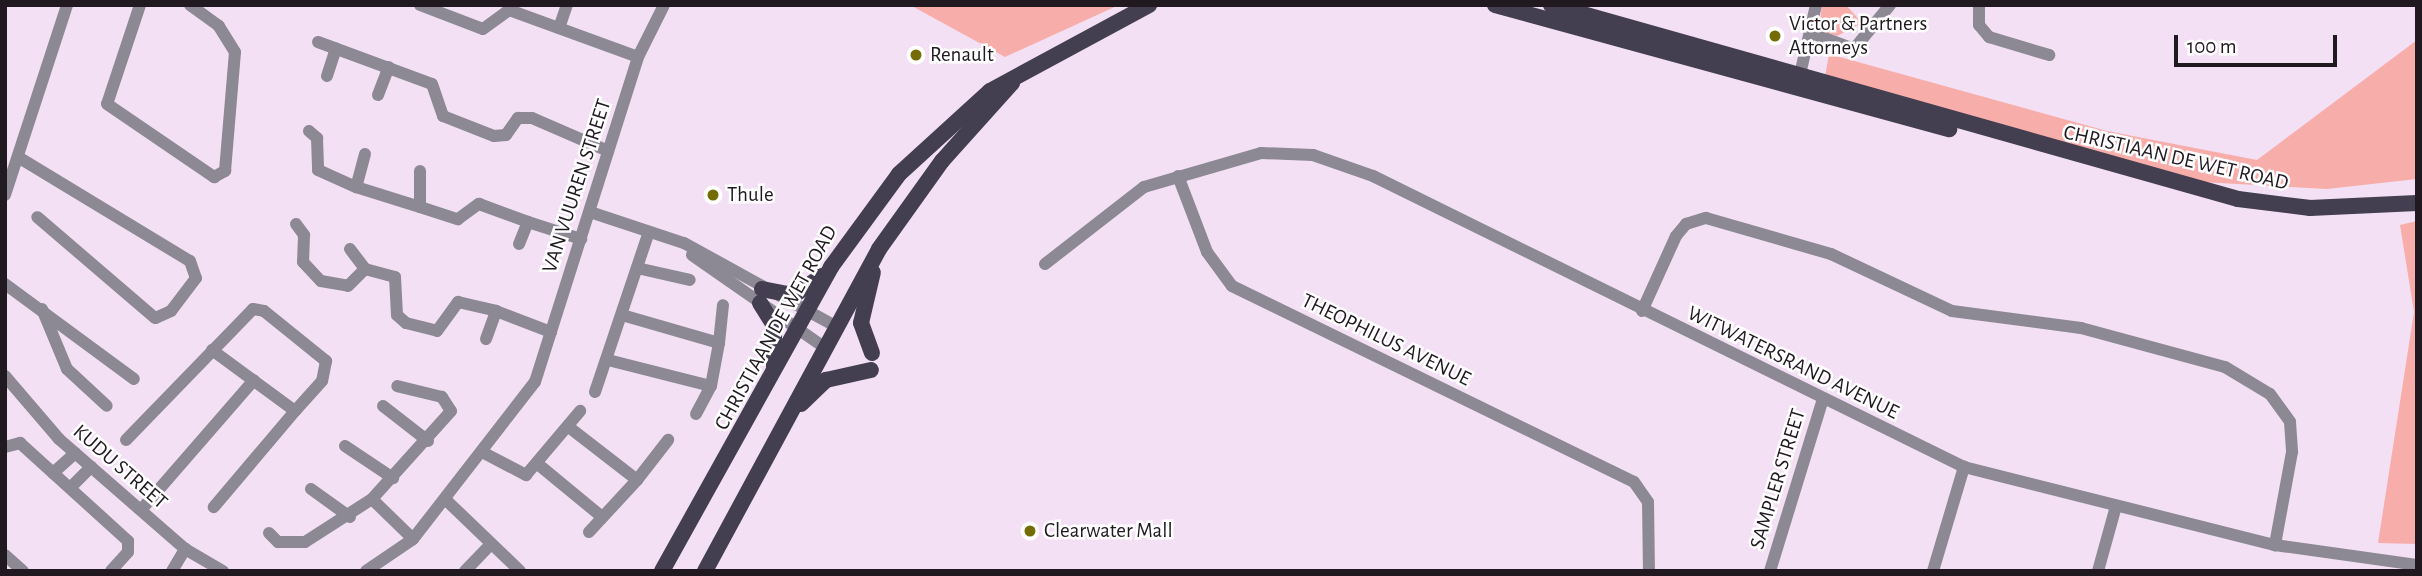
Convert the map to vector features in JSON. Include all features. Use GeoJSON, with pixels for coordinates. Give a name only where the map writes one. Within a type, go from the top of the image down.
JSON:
{"type":"FeatureCollection","features":[{"type":"Feature","properties":{"kind":"main road","name":"CHRISTIAAN DE WET ROAD"},"geometry":{"type":"LineString","coordinates":[[662,571],[773,380],[795,330],[831,267],[859,223],[923,148],[1018,76],[1149,5]]}},
{"type":"Feature","properties":{"kind":"main road","name":"CHRISTIAAN DE WET ROAD"},"geometry":{"type":"LineString","coordinates":[[1495,5],[2278,206],[2417,202]]}},
{"type":"Feature","properties":{"kind":"main road","name":"CHRISTIAAN DE WET ROAD"},"geometry":{"type":"LineString","coordinates":[[1551,5],[1798,84]]}},
{"type":"Feature","properties":{"kind":"main road","name":"CHRISTIAAN DE WET ROAD"},"geometry":{"type":"LineString","coordinates":[[705,571],[792,413],[824,346],[879,249],[942,161],[1018,76]]}},
{"type":"Feature","properties":{"kind":"main road"},"geometry":{"type":"LineString","coordinates":[[872,352],[862,314],[879,249]]}},
{"type":"Feature","properties":{"kind":"main road"},"geometry":{"type":"LineString","coordinates":[[773,380],[775,333],[761,296],[801,293],[831,267]]}},
{"type":"Feature","properties":{"kind":"main road"},"geometry":{"type":"LineString","coordinates":[[792,413],[826,380],[871,370]]}},
{"type":"Feature","properties":{"kind":"street"},"geometry":{"type":"LineString","coordinates":[[5,195],[67,5]]}},
{"type":"Feature","properties":{"kind":"street"},"geometry":{"type":"LineString","coordinates":[[139,5],[107,104],[214,177],[225,171],[235,52],[219,26],[190,5]]}},
{"type":"Feature","properties":{"kind":"street"},"geometry":{"type":"LineString","coordinates":[[420,5],[483,29],[510,8],[638,57]]}},
{"type":"Feature","properties":{"kind":"street"},"geometry":{"type":"LineString","coordinates":[[559,28],[568,5]]}},
{"type":"Feature","properties":{"kind":"street","name":"VAN VUUREN STREET"},"geometry":{"type":"LineString","coordinates":[[482,452],[535,382],[638,57],[664,5]]}},
{"type":"Feature","properties":{"kind":"street"},"geometry":{"type":"LineString","coordinates":[[1798,84],[1814,34],[1816,5]]}},
{"type":"Feature","properties":{"kind":"street"},"geometry":{"type":"LineString","coordinates":[[1814,34],[1854,49],[1890,5]]}},
{"type":"Feature","properties":{"kind":"street"},"geometry":{"type":"LineString","coordinates":[[1979,5],[1979,25],[1989,37],[2049,55]]}},
{"type":"Feature","properties":{"kind":"street"},"geometry":{"type":"LineString","coordinates":[[318,42],[432,84],[443,116],[494,136],[506,135],[519,118],[532,118],[608,151]]}},
{"type":"Feature","properties":{"kind":"street"},"geometry":{"type":"LineString","coordinates":[[327,76],[336,48]]}},
{"type":"Feature","properties":{"kind":"street"},"geometry":{"type":"LineString","coordinates":[[378,95],[389,67]]}},
{"type":"Feature","properties":{"kind":"street"},"geometry":{"type":"LineString","coordinates":[[309,131],[317,138],[318,170],[356,187],[458,219],[479,204],[581,239]]}},
{"type":"Feature","properties":{"kind":"street","name":"WITWATERSRAND AVENUE"},"geometry":{"type":"LineString","coordinates":[[1045,264],[1124,198],[1178,176],[1261,153],[1292,151],[1342,162],[1964,467],[2275,545],[2417,565]]}},
{"type":"Feature","properties":{"kind":"street"},"geometry":{"type":"LineString","coordinates":[[356,187],[365,155]]}},
{"type":"Feature","properties":{"kind":"street"},"geometry":{"type":"LineString","coordinates":[[18,157],[190,261],[197,278],[171,311],[155,318],[37,217]]}},
{"type":"Feature","properties":{"kind":"street"},"geometry":{"type":"LineString","coordinates":[[420,171],[420,207]]}},
{"type":"Feature","properties":{"kind":"street","name":"THEOPHILUS AVENUE"},"geometry":{"type":"LineString","coordinates":[[1178,176],[1207,252],[1232,286],[1634,482],[1651,523],[1649,571]]}},
{"type":"Feature","properties":{"kind":"street"},"geometry":{"type":"LineString","coordinates":[[590,212],[676,241],[761,296],[835,326]]}},
{"type":"Feature","properties":{"kind":"street"},"geometry":{"type":"LineString","coordinates":[[1642,311],[1676,236],[1686,224],[1706,218],[1831,254],[1952,311],[2081,328],[2225,367],[2270,394],[2291,422],[2292,452],[2275,545]]}},
{"type":"Feature","properties":{"kind":"street"},"geometry":{"type":"LineString","coordinates":[[519,244],[528,222]]}},
{"type":"Feature","properties":{"kind":"street"},"geometry":{"type":"LineString","coordinates":[[296,224],[304,235],[303,262],[321,281],[348,286],[365,269]]}},
{"type":"Feature","properties":{"kind":"street"},"geometry":{"type":"LineString","coordinates":[[594,392],[608,360],[649,232]]}},
{"type":"Feature","properties":{"kind":"street"},"geometry":{"type":"LineString","coordinates":[[351,249],[365,269],[399,282],[397,316],[406,323],[437,331],[458,302],[496,311],[551,332]]}},
{"type":"Feature","properties":{"kind":"street"},"geometry":{"type":"LineString","coordinates":[[637,268],[690,281]]}},
{"type":"Feature","properties":{"kind":"street"},"geometry":{"type":"LineString","coordinates":[[5,284],[42,308],[134,379]]}},
{"type":"Feature","properties":{"kind":"street"},"geometry":{"type":"LineString","coordinates":[[761,296],[795,330],[824,346]]}},
{"type":"Feature","properties":{"kind":"street"},"geometry":{"type":"LineString","coordinates":[[696,414],[711,386],[723,305]]}},
{"type":"Feature","properties":{"kind":"street"},"geometry":{"type":"LineString","coordinates":[[42,308],[67,369],[107,406]]}},
{"type":"Feature","properties":{"kind":"street"},"geometry":{"type":"LineString","coordinates":[[126,440],[244,313],[257,309],[323,353],[322,381],[214,507]]}},
{"type":"Feature","properties":{"kind":"street"},"geometry":{"type":"LineString","coordinates":[[486,339],[496,311]]}},
{"type":"Feature","properties":{"kind":"street"},"geometry":{"type":"LineString","coordinates":[[622,315],[719,343]]}},
{"type":"Feature","properties":{"kind":"street"},"geometry":{"type":"LineString","coordinates":[[212,349],[295,411]]}},
{"type":"Feature","properties":{"kind":"street"},"geometry":{"type":"LineString","coordinates":[[608,360],[711,386]]}},
{"type":"Feature","properties":{"kind":"street"},"geometry":{"type":"LineString","coordinates":[[141,510],[254,380]]}},
{"type":"Feature","properties":{"kind":"street","name":"KUDU STREET"},"geometry":{"type":"LineString","coordinates":[[7,383],[75,453],[185,549],[223,571]]}},
{"type":"Feature","properties":{"kind":"street"},"geometry":{"type":"LineString","coordinates":[[269,533],[278,542],[305,542],[350,517],[393,478],[450,415],[449,403],[397,386]]}},
{"type":"Feature","properties":{"kind":"street","name":"SAMPLER STREET"},"geometry":{"type":"LineString","coordinates":[[1770,571],[1822,399]]}},
{"type":"Feature","properties":{"kind":"street"},"geometry":{"type":"LineString","coordinates":[[383,406],[428,441]]}},
{"type":"Feature","properties":{"kind":"street"},"geometry":{"type":"LineString","coordinates":[[366,571],[413,539],[482,452],[516,473],[539,465],[570,428],[580,411]]}},
{"type":"Feature","properties":{"kind":"street"},"geometry":{"type":"LineString","coordinates":[[570,428],[637,480]]}},
{"type":"Feature","properties":{"kind":"street"},"geometry":{"type":"LineString","coordinates":[[589,532],[637,480],[668,440]]}},
{"type":"Feature","properties":{"kind":"street"},"geometry":{"type":"LineString","coordinates":[[5,447],[20,443],[130,544],[111,571]]}},
{"type":"Feature","properties":{"kind":"street"},"geometry":{"type":"LineString","coordinates":[[345,446],[393,478]]}},
{"type":"Feature","properties":{"kind":"street"},"geometry":{"type":"LineString","coordinates":[[53,473],[75,453]]}},
{"type":"Feature","properties":{"kind":"street"},"geometry":{"type":"LineString","coordinates":[[539,465],[602,517]]}},
{"type":"Feature","properties":{"kind":"street"},"geometry":{"type":"LineString","coordinates":[[70,488],[91,467]]}},
{"type":"Feature","properties":{"kind":"street"},"geometry":{"type":"LineString","coordinates":[[1933,571],[1964,467]]}},
{"type":"Feature","properties":{"kind":"street"},"geometry":{"type":"LineString","coordinates":[[311,489],[350,517]]}},
{"type":"Feature","properties":{"kind":"street"},"geometry":{"type":"LineString","coordinates":[[372,499],[413,539]]}},
{"type":"Feature","properties":{"kind":"street"},"geometry":{"type":"LineString","coordinates":[[445,499],[520,571]]}},
{"type":"Feature","properties":{"kind":"street"},"geometry":{"type":"LineString","coordinates":[[2098,571],[2116,506]]}},
{"type":"Feature","properties":{"kind":"street"},"geometry":{"type":"LineString","coordinates":[[465,571],[491,544]]}},
{"type":"Feature","properties":{"kind":"street"},"geometry":{"type":"LineString","coordinates":[[172,571],[185,549]]}},
{"type":"Feature","properties":{"kind":"street"},"geometry":{"type":"LineString","coordinates":[[5,555],[23,571]]}},
{"type":"Feature","properties":{"kind":"shaded area"},"geometry":{"type":"Polygon","coordinates":[[[910,5],[1119,5],[1005,57],[910,5]]]}},
{"type":"Feature","properties":{"kind":"shaded area"},"geometry":{"type":"Polygon","coordinates":[[[1822,5],[1846,5],[1862,23],[1837,36],[1819,30],[1822,5]]]}},
{"type":"Feature","properties":{"kind":"shaded area"},"geometry":{"type":"Polygon","coordinates":[[[2417,40],[2417,179],[2327,189],[2201,182],[1825,77],[1829,54],[2107,131],[2257,160],[2417,40]]]}},
{"type":"Feature","properties":{"kind":"shaded area"},"geometry":{"type":"Polygon","coordinates":[[[2417,221],[2417,544],[2378,543],[2414,312],[2400,225],[2417,221]]]}},
{"type":"Feature","properties":{"kind":"place","name":"Victor & Partners Attorneys"},"geometry":{"type":"Point","coordinates":[1775,36]}},
{"type":"Feature","properties":{"kind":"place","name":"Renault"},"geometry":{"type":"Point","coordinates":[916,55]}},
{"type":"Feature","properties":{"kind":"place","name":"Thule"},"geometry":{"type":"Point","coordinates":[713,195]}},
{"type":"Feature","properties":{"kind":"place","name":"Clearwater Mall"},"geometry":{"type":"Point","coordinates":[1030,531]}}]}
